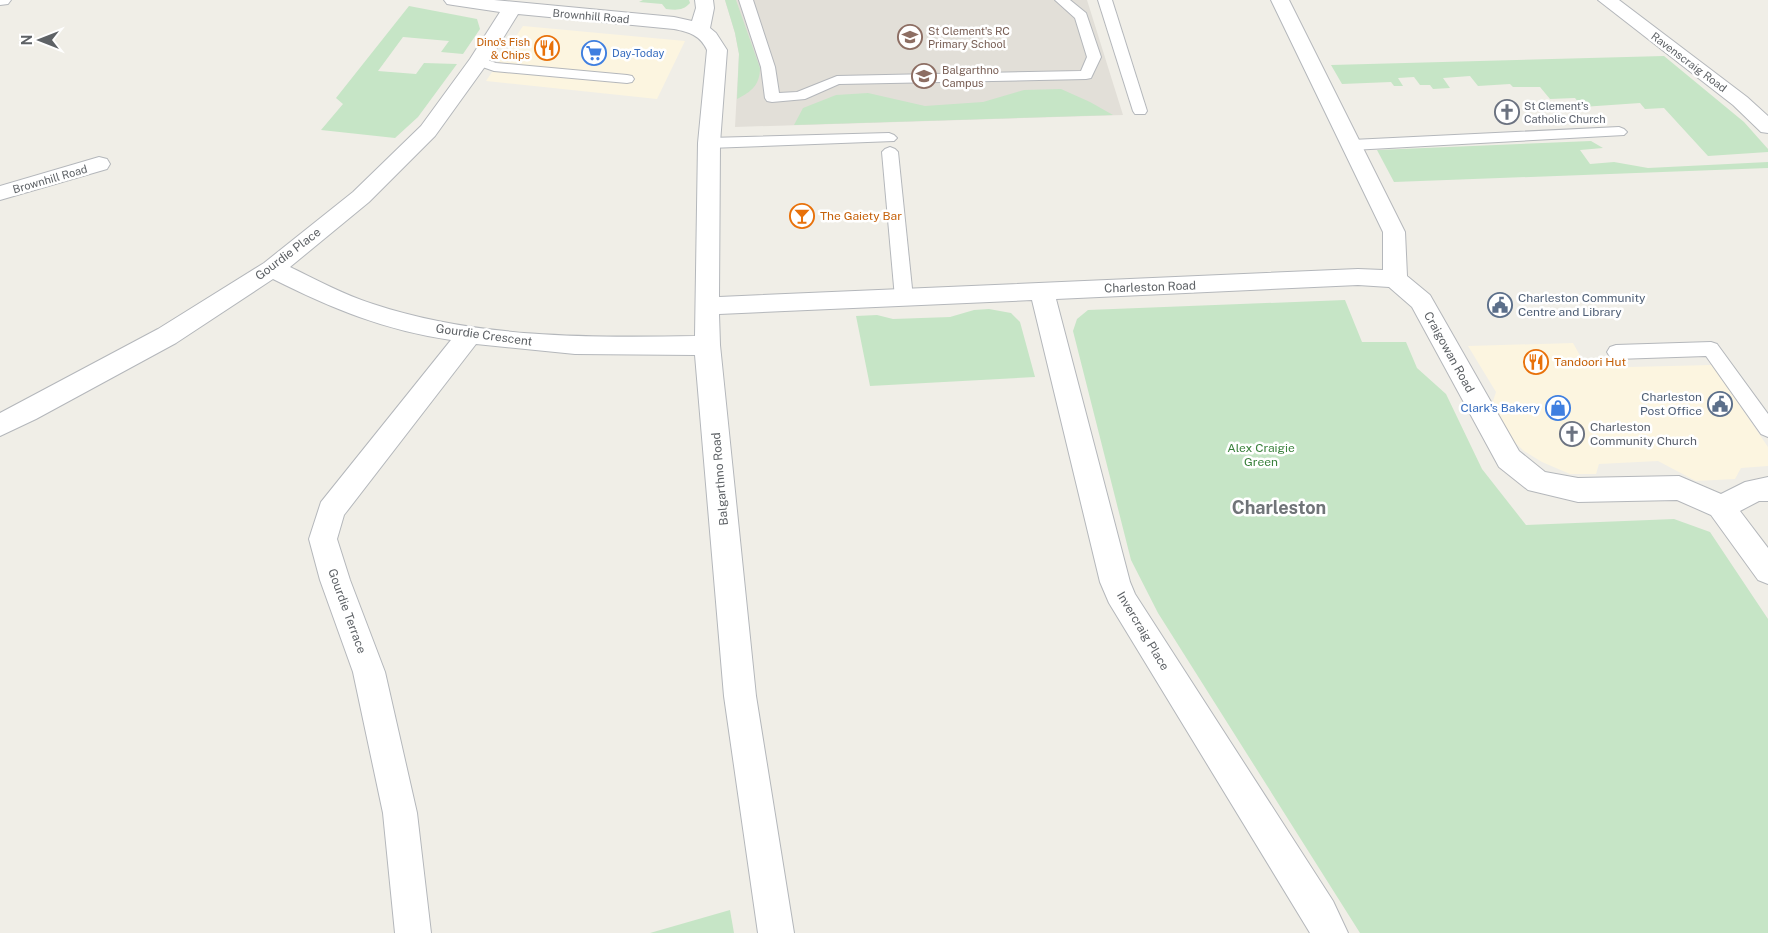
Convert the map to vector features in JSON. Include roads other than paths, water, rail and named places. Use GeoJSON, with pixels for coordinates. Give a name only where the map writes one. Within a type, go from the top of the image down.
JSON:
{"type":"FeatureCollection","features":[{"type":"Feature","properties":{"kind":"street","name":"Brownhill Road"},"geometry":{"type":"LineString","coordinates":[[453,0],[512,8],[674,23],[700,29]]}},
{"type":"Feature","properties":{"kind":"street"},"geometry":{"type":"LineString","coordinates":[[700,29],[705,8],[704,0]]}},
{"type":"Feature","properties":{"kind":"street"},"geometry":{"type":"LineString","coordinates":[[1280,0],[1394,232],[1395,279]]}},
{"type":"Feature","properties":{"kind":"street","name":"Ravenscraig Road"},"geometry":{"type":"LineString","coordinates":[[1607,0],[1740,100],[1768,127]]}},
{"type":"Feature","properties":{"kind":"street","name":"Gourdie Place"},"geometry":{"type":"LineString","coordinates":[[0,425],[167,336],[272,269],[361,197],[428,131],[479,61],[512,8]]}},
{"type":"Feature","properties":{"kind":"street","name":"Balgarthno Road"},"geometry":{"type":"LineString","coordinates":[[700,29],[712,38],[717,50],[709,143],[707,345],[740,696],[776,933]]}},
{"type":"Feature","properties":{"kind":"street","name":"Brownhill Road"},"geometry":{"type":"LineString","coordinates":[[0,193],[99,164]]}},
{"type":"Feature","properties":{"kind":"street","name":"Gourdie Crescent"},"geometry":{"type":"LineString","coordinates":[[272,269],[345,303],[410,323],[469,335],[528,343],[610,347],[707,345]]}},
{"type":"Feature","properties":{"kind":"street","name":"Charleston Road"},"geometry":{"type":"LineString","coordinates":[[708,306],[1358,277],[1395,279]]}},
{"type":"Feature","properties":{"kind":"street","name":"Craigowan Road"},"geometry":{"type":"LineString","coordinates":[[1395,279],[1421,301],[1509,459],[1538,482],[1578,490],[1679,488],[1721,507]]}},
{"type":"Feature","properties":{"kind":"street","name":"Invercraig Place"},"geometry":{"type":"LineString","coordinates":[[1042,291],[1115,582],[1124,603],[1320,914],[1330,933]]}},
{"type":"Feature","properties":{"kind":"street","name":"Gourdie Terrace"},"geometry":{"type":"LineString","coordinates":[[413,933],[400,814],[369,672],[335,580],[323,539],[331,510],[469,335]]}},
{"type":"Feature","properties":{"kind":"street"},"geometry":{"type":"LineString","coordinates":[[1768,489],[1755,490],[1721,507],[1768,571]]}},
{"type":"Feature","properties":{"kind":"lane"},"geometry":{"type":"LineString","coordinates":[[746,0],[768,67],[772,98],[800,96],[837,80],[1086,75],[1094,57],[1081,16],[1062,0]]}},
{"type":"Feature","properties":{"kind":"lane"},"geometry":{"type":"LineString","coordinates":[[1105,0],[1140,111]]}},
{"type":"Feature","properties":{"kind":"lane"},"geometry":{"type":"LineString","coordinates":[[479,61],[494,67],[627,79]]}},
{"type":"Feature","properties":{"kind":"lane"},"geometry":{"type":"LineString","coordinates":[[1352,145],[1619,132]]}},
{"type":"Feature","properties":{"kind":"lane"},"geometry":{"type":"LineString","coordinates":[[709,143],[889,145],[904,298]]}},
{"type":"Feature","properties":{"kind":"lane"},"geometry":{"type":"LineString","coordinates":[[1616,352],[1711,349],[1768,429]]}},
{"type":"Feature","properties":{"kind":"place","name":"St Clement's RC Primary School"},"geometry":{"type":"Point","coordinates":[910,37]}},
{"type":"Feature","properties":{"kind":"place","name":"Dino's Fish & Chips"},"geometry":{"type":"Point","coordinates":[547,48]}},
{"type":"Feature","properties":{"kind":"place","name":"Day-Today"},"geometry":{"type":"Point","coordinates":[594,53]}},
{"type":"Feature","properties":{"kind":"place","name":"Balgarthno Campus"},"geometry":{"type":"Point","coordinates":[924,76]}},
{"type":"Feature","properties":{"kind":"place","name":"St Clement’s Catholic Church"},"geometry":{"type":"Point","coordinates":[1507,112]}},
{"type":"Feature","properties":{"kind":"place","name":"The Gaiety Bar"},"geometry":{"type":"Point","coordinates":[802,216]}},
{"type":"Feature","properties":{"kind":"place","name":"Charleston Community Centre and Library"},"geometry":{"type":"Point","coordinates":[1500,305]}},
{"type":"Feature","properties":{"kind":"place","name":"Tandoori Hut"},"geometry":{"type":"Point","coordinates":[1536,362]}},
{"type":"Feature","properties":{"kind":"place","name":"Charleston Post Office"},"geometry":{"type":"Point","coordinates":[1720,404]}},
{"type":"Feature","properties":{"kind":"place","name":"Clark's Bakery"},"geometry":{"type":"Point","coordinates":[1558,408]}},
{"type":"Feature","properties":{"kind":"place","name":"Charleston Community Church"},"geometry":{"type":"Point","coordinates":[1572,434]}},
{"type":"Feature","properties":{"kind":"district","name":"Charleston"},"geometry":{"type":"Point","coordinates":[1279,507]}},
{"type":"Feature","properties":{"kind":"park label","name":"Alex Craigie Green"},"geometry":{"type":"Point","coordinates":[1261,455]}}]}
